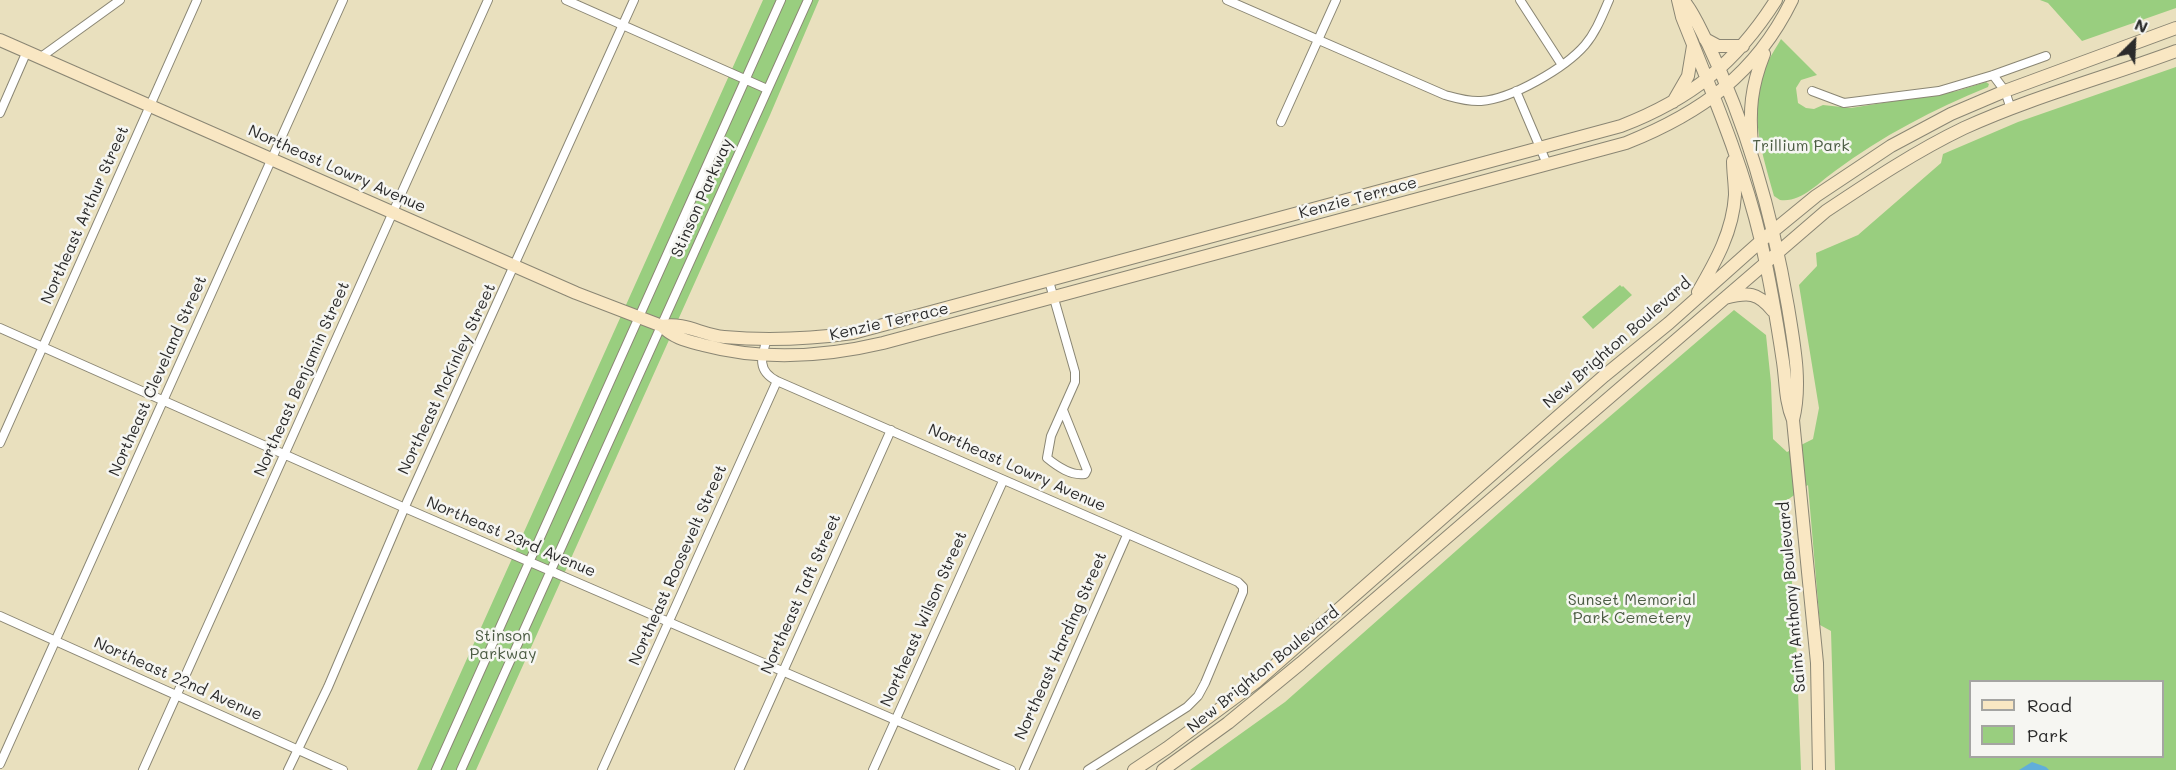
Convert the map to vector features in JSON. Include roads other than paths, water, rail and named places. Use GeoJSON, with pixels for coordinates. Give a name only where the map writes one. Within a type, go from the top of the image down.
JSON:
{"type":"FeatureCollection","features":[{"type":"Feature","properties":{"kind":"main road","name":"Saint Anthony Boulevard"},"geometry":{"type":"LineString","coordinates":[[1678,0],[1693,45],[1713,75]]}},
{"type":"Feature","properties":{"kind":"main road","name":"Saint Anthony Boulevard"},"geometry":{"type":"LineString","coordinates":[[1683,0],[1705,39],[1713,75],[1761,241],[1776,314],[1787,406],[1793,420]]}},
{"type":"Feature","properties":{"kind":"main road","name":"Kenzie Terrace"},"geometry":{"type":"LineString","coordinates":[[662,326],[675,324],[722,337],[767,339],[825,337],[853,333],[1621,126],[1672,104],[1713,75],[1743,46],[1776,0]]}},
{"type":"Feature","properties":{"kind":"main road"},"geometry":{"type":"LineString","coordinates":[[1754,165],[1749,118],[1752,89],[1770,38],[1792,0]]}},
{"type":"Feature","properties":{"kind":"main road","name":"New Brighton Boulevard"},"geometry":{"type":"LineString","coordinates":[[1134,770],[1256,682],[1604,376],[1816,196],[1884,150],[1951,114],[2005,91],[2176,28]]}},
{"type":"Feature","properties":{"kind":"main road","name":"Kenzie Terrace"},"geometry":{"type":"LineString","coordinates":[[662,326],[670,335],[693,343],[722,350],[762,355],[808,355],[856,350],[1626,143],[1680,119],[1719,92],[1752,61],[1770,38]]}},
{"type":"Feature","properties":{"kind":"main road"},"geometry":{"type":"LineString","coordinates":[[1705,39],[1718,46],[1743,46]]}},
{"type":"Feature","properties":{"kind":"main road","name":"Northeast Lowry Avenue"},"geometry":{"type":"LineString","coordinates":[[0,40],[515,266],[662,326]]}},
{"type":"Feature","properties":{"kind":"main road"},"geometry":{"type":"LineString","coordinates":[[1672,104],[1688,76],[1693,45]]}},
{"type":"Feature","properties":{"kind":"main road","name":"New Brighton Boulevard"},"geometry":{"type":"LineString","coordinates":[[1163,770],[1228,723],[1301,663],[1764,262],[1826,211],[1881,174],[1963,129],[2011,109],[2176,51]]}},
{"type":"Feature","properties":{"kind":"main road","name":"Saint Anthony Boulevard"},"geometry":{"type":"LineString","coordinates":[[1719,92],[1754,165],[1778,251],[1794,339],[1797,369],[1796,407],[1793,420],[1794,441],[1817,663],[1819,770]]}},
{"type":"Feature","properties":{"kind":"main road"},"geometry":{"type":"LineString","coordinates":[[1693,300],[1721,251],[1730,223],[1735,193],[1734,148]]}},
{"type":"Feature","properties":{"kind":"main road"},"geometry":{"type":"LineString","coordinates":[[1721,300],[1738,295],[1754,295],[1763,300],[1776,314]]}},
{"type":"Feature","properties":{"kind":"street"},"geometry":{"type":"LineString","coordinates":[[41,57],[120,0]]}},
{"type":"Feature","properties":{"kind":"street","name":"Northeast Arthur Street"},"geometry":{"type":"LineString","coordinates":[[0,443],[197,0]]}},
{"type":"Feature","properties":{"kind":"street","name":"Northeast Cleveland Street"},"geometry":{"type":"LineString","coordinates":[[0,764],[343,0]]}},
{"type":"Feature","properties":{"kind":"street","name":"Northeast Benjamin Street"},"geometry":{"type":"LineString","coordinates":[[143,770],[488,0]]}},
{"type":"Feature","properties":{"kind":"street"},"geometry":{"type":"LineString","coordinates":[[566,0],[767,89]]}},
{"type":"Feature","properties":{"kind":"street","name":"Northeast McKinley Street"},"geometry":{"type":"LineString","coordinates":[[288,770],[328,687],[405,508],[634,0]]}},
{"type":"Feature","properties":{"kind":"street","name":"Stinson Parkway"},"geometry":{"type":"LineString","coordinates":[[436,770],[781,0]]}},
{"type":"Feature","properties":{"kind":"street","name":"Stinson Parkway"},"geometry":{"type":"LineString","coordinates":[[461,770],[808,0]]}},
{"type":"Feature","properties":{"kind":"street"},"geometry":{"type":"LineString","coordinates":[[1227,0],[1445,95],[1479,102],[1496,99],[1516,91],[1575,56],[1597,29],[1609,0]]}},
{"type":"Feature","properties":{"kind":"street"},"geometry":{"type":"LineString","coordinates":[[1281,122],[1336,0]]}},
{"type":"Feature","properties":{"kind":"street"},"geometry":{"type":"LineString","coordinates":[[1520,0],[1562,65]]}},
{"type":"Feature","properties":{"kind":"street"},"geometry":{"type":"LineString","coordinates":[[0,113],[27,51]]}},
{"type":"Feature","properties":{"kind":"street"},"geometry":{"type":"LineString","coordinates":[[1812,91],[1844,103],[1857,103],[1939,91],[2046,56]]}},
{"type":"Feature","properties":{"kind":"street"},"geometry":{"type":"LineString","coordinates":[[1993,75],[2005,91],[2011,109]]}},
{"type":"Feature","properties":{"kind":"street"},"geometry":{"type":"LineString","coordinates":[[1516,91],[1547,164]]}},
{"type":"Feature","properties":{"kind":"street"},"geometry":{"type":"LineString","coordinates":[[1049,281],[1075,372],[1075,382],[1051,436],[1047,458],[1058,467],[1075,474],[1085,474],[1087,470],[1063,410]]}},
{"type":"Feature","properties":{"kind":"street","name":"Northeast 23rd Avenue"},"geometry":{"type":"LineString","coordinates":[[0,328],[42,348],[104,372],[405,508],[1011,770]]}},
{"type":"Feature","properties":{"kind":"street"},"geometry":{"type":"LineString","coordinates":[[767,339],[762,355],[764,369],[768,376],[777,381]]}},
{"type":"Feature","properties":{"kind":"street","name":"Northeast Lowry Avenue"},"geometry":{"type":"LineString","coordinates":[[777,381],[1238,582],[1244,592],[1198,696]]}},
{"type":"Feature","properties":{"kind":"street","name":"Northeast Roosevelt Street"},"geometry":{"type":"LineString","coordinates":[[602,770],[777,381]]}},
{"type":"Feature","properties":{"kind":"street","name":"Northeast Taft Street"},"geometry":{"type":"LineString","coordinates":[[739,770],[891,430]]}},
{"type":"Feature","properties":{"kind":"street","name":"Northeast Wilson Street"},"geometry":{"type":"LineString","coordinates":[[873,770],[1003,481]]}},
{"type":"Feature","properties":{"kind":"street","name":"Northeast Harding Street"},"geometry":{"type":"LineString","coordinates":[[1024,770],[1127,535]]}},
{"type":"Feature","properties":{"kind":"street","name":"Northeast 22nd Avenue"},"geometry":{"type":"LineString","coordinates":[[0,616],[343,770]]}},
{"type":"Feature","properties":{"kind":"street","name":"New Brighton Boulevard"},"geometry":{"type":"LineString","coordinates":[[1088,770],[1187,707],[1198,696]]}},
{"type":"Feature","properties":{"kind":"water"},"geometry":{"type":"Polygon","coordinates":[[[2032,762],[2046,767],[2049,770],[2019,770],[2032,762]]]}},
{"type":"Feature","properties":{"kind":"park label","name":"Trillium Park"},"geometry":{"type":"Point","coordinates":[1801,146]}},
{"type":"Feature","properties":{"kind":"park label","name":"Sunset Memorial Park Cemetery"},"geometry":{"type":"Point","coordinates":[1632,609]}}]}
